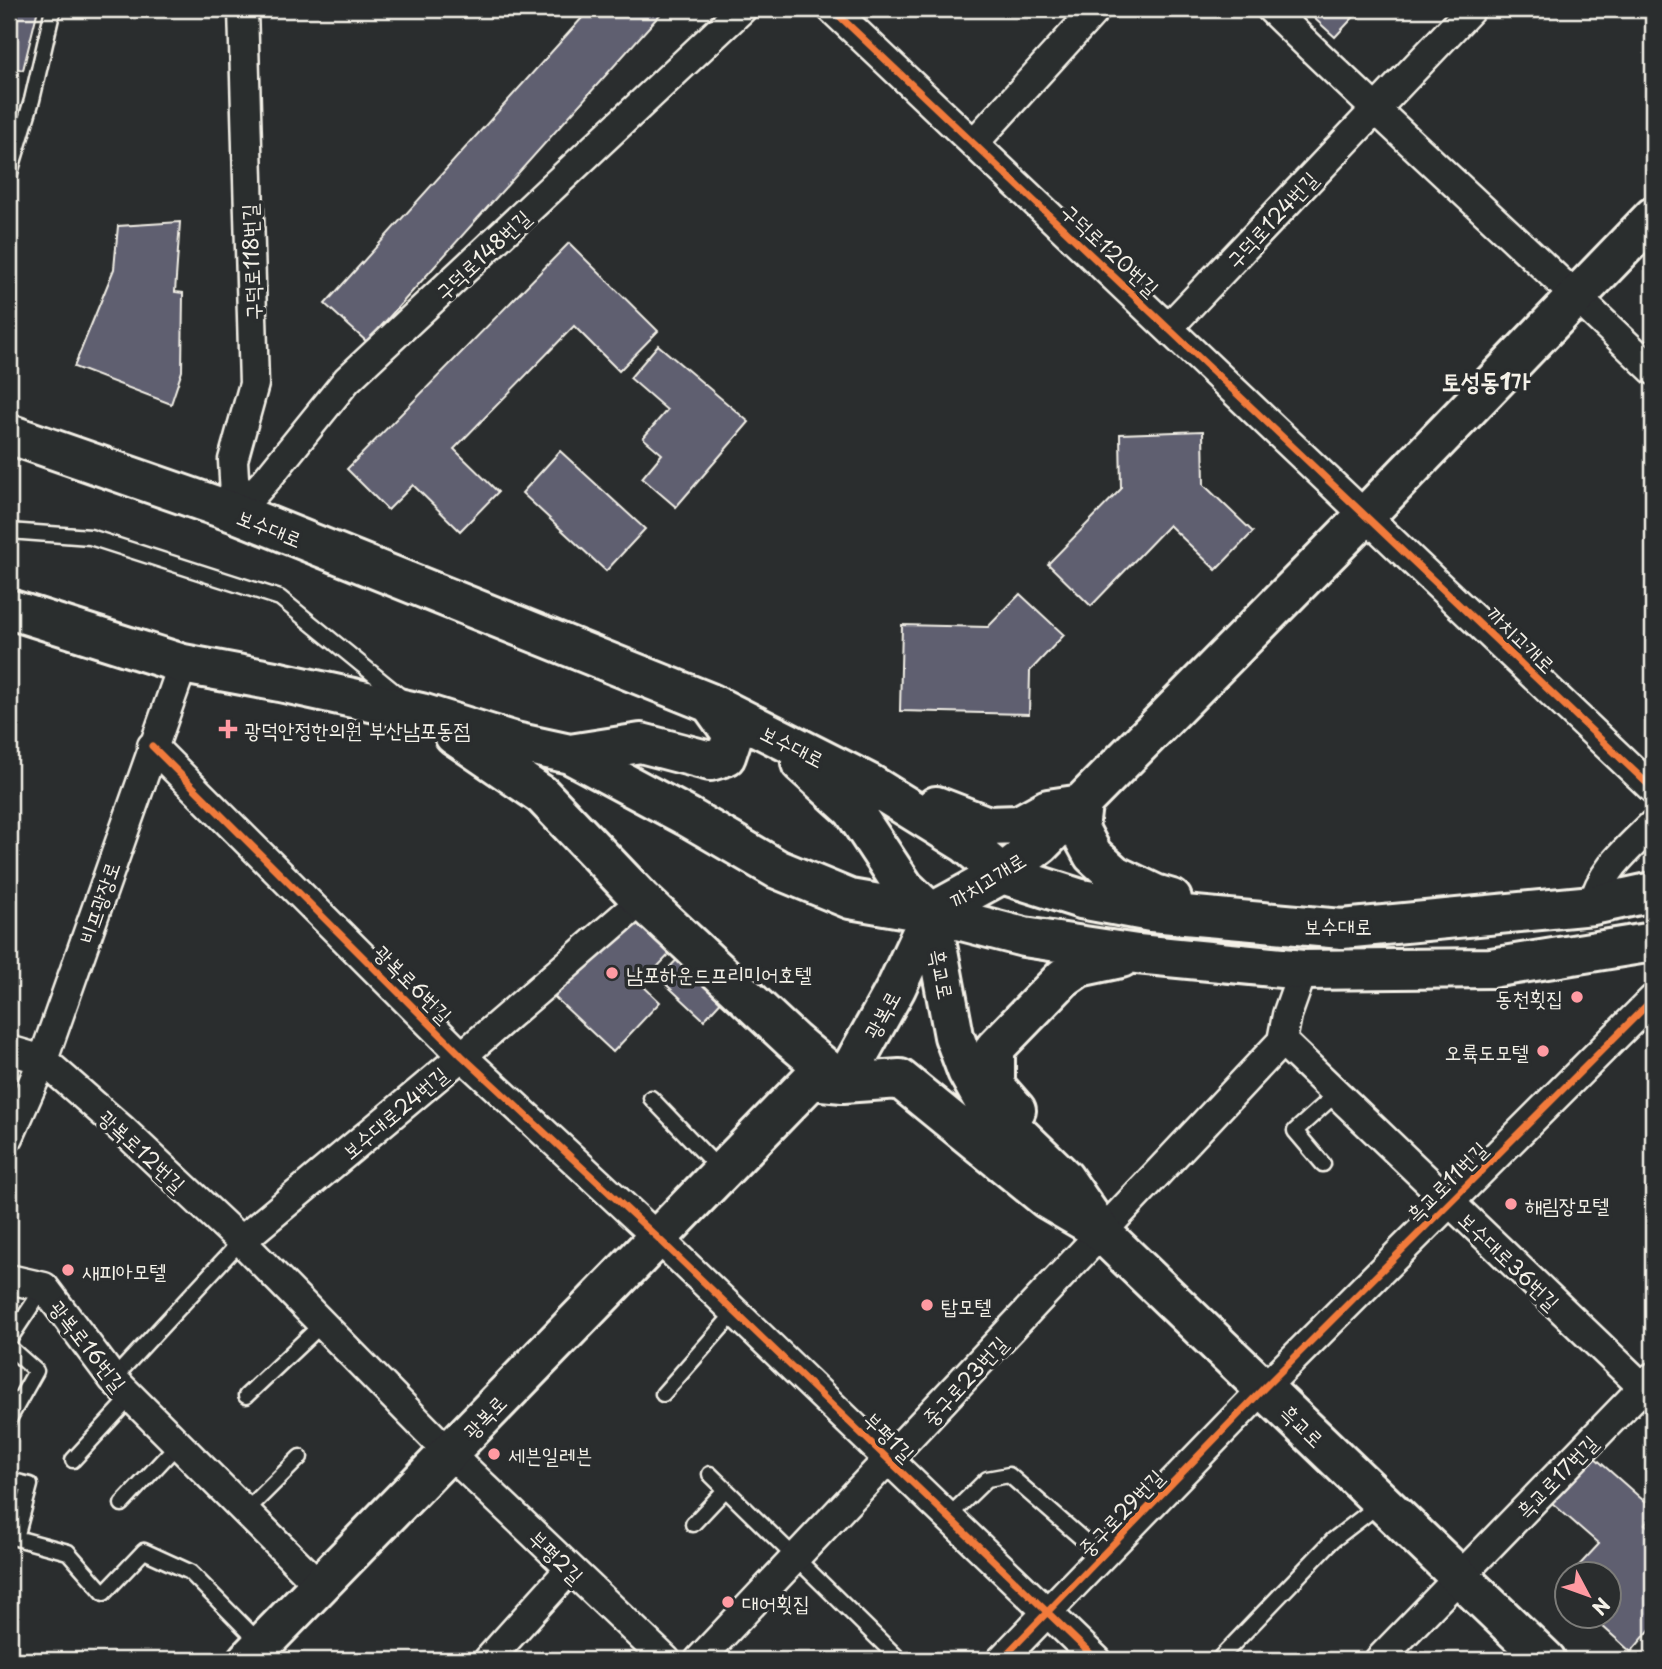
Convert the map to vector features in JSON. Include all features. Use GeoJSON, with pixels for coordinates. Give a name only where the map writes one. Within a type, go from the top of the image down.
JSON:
{"type":"FeatureCollection","features":[{"type":"Feature","properties":{"kind":"main road","name":"까치고개로"},"geometry":{"type":"LineString","coordinates":[[932,913],[1002,873],[1041,844],[1366,515],[1653,217]]}},
{"type":"Feature","properties":{"kind":"main road","name":"보수대로"},"geometry":{"type":"LineString","coordinates":[[9,435],[236,513],[709,703],[870,783],[965,843],[1002,873],[1081,899],[1151,912],[1342,929],[1593,905],[1653,892]]}},
{"type":"Feature","properties":{"kind":"main road"},"geometry":{"type":"LineString","coordinates":[[9,609],[183,664],[421,713],[515,742],[570,754],[688,817],[777,869],[850,900],[932,913],[1024,937],[1137,954],[1303,970],[1491,968],[1653,942]]}},
{"type":"Feature","properties":{"kind":"main road"},"geometry":{"type":"LineString","coordinates":[[570,754],[640,743],[709,761],[726,755],[733,735],[709,703]]}},
{"type":"Feature","properties":{"kind":"main road"},"geometry":{"type":"LineString","coordinates":[[421,713],[542,795],[642,900],[793,1041],[843,1083]]}},
{"type":"Feature","properties":{"kind":"main road"},"geometry":{"type":"LineString","coordinates":[[762,729],[817,742],[878,771],[936,806],[988,825],[1019,825],[1048,809],[1082,804],[1079,829],[1093,855],[1115,875],[1155,894],[1248,921]]}},
{"type":"Feature","properties":{"kind":"main road"},"geometry":{"type":"LineString","coordinates":[[762,729],[853,810],[904,887],[932,913]]}},
{"type":"Feature","properties":{"kind":"main road","name":"광복로"},"geometry":{"type":"LineString","coordinates":[[254,1653],[811,1080],[843,1083],[896,988],[932,913]]}},
{"type":"Feature","properties":{"kind":"main road","name":"흑교로"},"geometry":{"type":"LineString","coordinates":[[932,913],[954,1036],[967,1071],[983,1100],[1064,1178],[1102,1233],[1546,1660]]}},
{"type":"Feature","properties":{"kind":"main road"},"geometry":{"type":"LineString","coordinates":[[1064,1178],[1018,1112],[995,1086],[995,1048],[1063,978],[1079,967],[1137,954]]}},
{"type":"Feature","properties":{"kind":"main road","name":"흑교로"},"geometry":{"type":"LineString","coordinates":[[843,1083],[900,1079],[1047,1199],[1102,1233]]}},
{"type":"Feature","properties":{"kind":"street","name":"구덕로118번길"},"geometry":{"type":"LineString","coordinates":[[236,513],[233,460],[254,384],[243,9]]}},
{"type":"Feature","properties":{"kind":"street","name":"구덕로148번길"},"geometry":{"type":"LineString","coordinates":[[236,513],[347,380],[743,9]]}},
{"type":"Feature","properties":{"kind":"street","name":"구덕로120번길"},"geometry":{"type":"LineString","coordinates":[[832,9],[1366,515]]}},
{"type":"Feature","properties":{"kind":"street"},"geometry":{"type":"LineString","coordinates":[[974,143],[1096,9]]}},
{"type":"Feature","properties":{"kind":"street"},"geometry":{"type":"LineString","coordinates":[[1271,9],[1374,110],[1577,296],[1653,370]]}},
{"type":"Feature","properties":{"kind":"street","name":"구덕로124번길"},"geometry":{"type":"LineString","coordinates":[[1168,328],[1471,9]]}},
{"type":"Feature","properties":{"kind":"street","name":"까치고개로"},"geometry":{"type":"LineString","coordinates":[[1366,515],[1653,789]]}},
{"type":"Feature","properties":{"kind":"street","name":"비프광장로"},"geometry":{"type":"LineString","coordinates":[[9,1137],[43,1060],[183,664]]}},
{"type":"Feature","properties":{"kind":"street","name":"광복로6번길"},"geometry":{"type":"LineString","coordinates":[[152,746],[462,1056],[658,1238]]}},
{"type":"Feature","properties":{"kind":"street"},"geometry":{"type":"LineString","coordinates":[[1593,905],[1596,888],[1616,861],[1653,824]]}},
{"type":"Feature","properties":{"kind":"street","name":"보수대로24번길"},"geometry":{"type":"LineString","coordinates":[[241,1241],[462,1056],[642,900]]}},
{"type":"Feature","properties":{"kind":"street"},"geometry":{"type":"LineString","coordinates":[[1282,1041],[1287,1015],[1303,970]]}},
{"type":"Feature","properties":{"kind":"street","name":"흑교로11번길"},"geometry":{"type":"LineString","coordinates":[[1264,1388],[1653,999]]}},
{"type":"Feature","properties":{"kind":"street","name":"보수대로36번길"},"geometry":{"type":"LineString","coordinates":[[1282,1041],[1450,1202],[1650,1387]]}},
{"type":"Feature","properties":{"kind":"street","name":"중구로23번길"},"geometry":{"type":"LineString","coordinates":[[699,1660],[1282,1041]]}},
{"type":"Feature","properties":{"kind":"street"},"geometry":{"type":"LineString","coordinates":[[9,1050],[43,1060]]}},
{"type":"Feature","properties":{"kind":"street","name":"광복로12번길"},"geometry":{"type":"LineString","coordinates":[[43,1060],[123,1130],[241,1241],[449,1452]]}},
{"type":"Feature","properties":{"kind":"street","name":"부평1길"},"geometry":{"type":"LineString","coordinates":[[658,1238],[1097,1660]]}},
{"type":"Feature","properties":{"kind":"street","name":"광복로16번길"},"geometry":{"type":"LineString","coordinates":[[9,1279],[44,1287],[122,1388],[320,1585]]}},
{"type":"Feature","properties":{"kind":"street","name":"흑교로17번길"},"geometry":{"type":"LineString","coordinates":[[1379,1660],[1459,1576],[1650,1387]]}},
{"type":"Feature","properties":{"kind":"street","name":"중구로29번길"},"geometry":{"type":"LineString","coordinates":[[1001,1660],[1264,1388]]}},
{"type":"Feature","properties":{"kind":"street","name":"부평2길"},"geometry":{"type":"LineString","coordinates":[[449,1452],[666,1660]]}},
{"type":"Feature","properties":{"kind":"street"},"geometry":{"type":"LineString","coordinates":[[488,1660],[570,1569]]}},
{"type":"Feature","properties":{"kind":"lane"},"geometry":{"type":"LineString","coordinates":[[9,176],[32,100],[53,9]]}},
{"type":"Feature","properties":{"kind":"lane"},"geometry":{"type":"LineString","coordinates":[[9,531],[90,537],[280,598],[421,713]]}},
{"type":"Feature","properties":{"kind":"lane"},"geometry":{"type":"LineString","coordinates":[[1323,1164],[1295,1131],[1337,1093]]}},
{"type":"Feature","properties":{"kind":"lane"},"geometry":{"type":"LineString","coordinates":[[651,1098],[721,1171]]}},
{"type":"Feature","properties":{"kind":"lane"},"geometry":{"type":"LineString","coordinates":[[122,1388],[241,1241]]}},
{"type":"Feature","properties":{"kind":"lane"},"geometry":{"type":"LineString","coordinates":[[9,1340],[44,1287]]}},
{"type":"Feature","properties":{"kind":"lane"},"geometry":{"type":"LineString","coordinates":[[663,1394],[735,1312]]}},
{"type":"Feature","properties":{"kind":"lane"},"geometry":{"type":"LineString","coordinates":[[246,1396],[321,1325]]}},
{"type":"Feature","properties":{"kind":"lane"},"geometry":{"type":"LineString","coordinates":[[9,1347],[36,1371],[9,1419]]}},
{"type":"Feature","properties":{"kind":"lane","name":"광복로16번길"},"geometry":{"type":"LineString","coordinates":[[73,1460],[122,1388]]}},
{"type":"Feature","properties":{"kind":"lane"},"geometry":{"type":"LineString","coordinates":[[122,1504],[178,1444]]}},
{"type":"Feature","properties":{"kind":"lane"},"geometry":{"type":"LineString","coordinates":[[245,1512],[300,1457]]}},
{"type":"Feature","properties":{"kind":"lane"},"geometry":{"type":"LineString","coordinates":[[710,1475],[900,1660]]}},
{"type":"Feature","properties":{"kind":"lane","name":"중구로29번길"},"geometry":{"type":"LineString","coordinates":[[948,1517],[988,1479],[1009,1475],[1102,1556]]}},
{"type":"Feature","properties":{"kind":"lane"},"geometry":{"type":"LineString","coordinates":[[9,1480],[30,1485],[16,1538],[68,1552],[104,1593],[144,1551],[190,1572],[254,1653]]}},
{"type":"Feature","properties":{"kind":"lane"},"geometry":{"type":"LineString","coordinates":[[693,1524],[725,1490]]}},
{"type":"Feature","properties":{"kind":"lane"},"geometry":{"type":"LineString","coordinates":[[1218,1660],[1333,1540],[1382,1502]]}},
{"type":"Feature","properties":{"kind":"building"},"geometry":{"type":"Polygon","coordinates":[[[9,9],[38,9],[23,70],[9,67],[9,9]]]}},
{"type":"Feature","properties":{"kind":"building"},"geometry":{"type":"Polygon","coordinates":[[[590,9],[665,9],[367,342],[325,304],[590,9]]]}},
{"type":"Feature","properties":{"kind":"building"},"geometry":{"type":"Polygon","coordinates":[[[1304,9],[1361,9],[1335,37],[1304,9]]]}},
{"type":"Feature","properties":{"kind":"building"},"geometry":{"type":"Polygon","coordinates":[[[180,222],[175,292],[183,293],[182,371],[171,404],[74,367],[114,269],[118,226],[180,222]]]}},
{"type":"Feature","properties":{"kind":"building"},"geometry":{"type":"Polygon","coordinates":[[[569,243],[658,331],[619,371],[574,326],[454,449],[498,492],[460,531],[413,485],[388,510],[347,469],[569,243]]]}},
{"type":"Feature","properties":{"kind":"building"},"geometry":{"type":"Polygon","coordinates":[[[658,345],[749,422],[676,507],[642,478],[662,454],[643,438],[667,410],[630,378],[658,345]]]}},
{"type":"Feature","properties":{"kind":"building"},"geometry":{"type":"Polygon","coordinates":[[[1203,431],[1204,485],[1253,532],[1216,570],[1169,525],[1091,606],[1048,564],[1121,489],[1120,434],[1203,431]]]}},
{"type":"Feature","properties":{"kind":"building"},"geometry":{"type":"Polygon","coordinates":[[[560,451],[645,529],[606,571],[522,493],[560,451]]]}},
{"type":"Feature","properties":{"kind":"building"},"geometry":{"type":"Polygon","coordinates":[[[1020,594],[1064,635],[1030,671],[1029,714],[900,711],[902,625],[988,627],[1020,594]]]}},
{"type":"Feature","properties":{"kind":"building"},"geometry":{"type":"Polygon","coordinates":[[[635,898],[681,942],[641,984],[660,1002],[613,1052],[547,990],[635,898]]]}},
{"type":"Feature","properties":{"kind":"building"},"geometry":{"type":"Polygon","coordinates":[[[694,942],[738,983],[704,1020],[659,978],[694,942]]]}},
{"type":"Feature","properties":{"kind":"building"},"geometry":{"type":"Polygon","coordinates":[[[1593,1456],[1653,1509],[1653,1515],[1645,1524],[1653,1531],[1653,1626],[1631,1652],[1607,1630],[1624,1630],[1624,1560],[1584,1560],[1599,1544],[1552,1503],[1593,1456]]]}},
{"type":"Feature","properties":{"kind":"cycle path"},"geometry":{"type":"LineString","coordinates":[[832,9],[1653,789]]}},
{"type":"Feature","properties":{"kind":"cycle path"},"geometry":{"type":"LineString","coordinates":[[152,746],[462,1056],[658,1238],[1097,1660]]}},
{"type":"Feature","properties":{"kind":"cycle path"},"geometry":{"type":"LineString","coordinates":[[1001,1660],[1264,1388],[1653,999]]}},
{"type":"Feature","properties":{"kind":"place","name":"광덕안정한의원 부산남포동점"},"geometry":{"type":"Point","coordinates":[228,729]}},
{"type":"Feature","properties":{"kind":"place","name":"남포하운드프리미어호텔"},"geometry":{"type":"Point","coordinates":[612,973]}},
{"type":"Feature","properties":{"kind":"place","name":"동천횟집"},"geometry":{"type":"Point","coordinates":[1577,997]}},
{"type":"Feature","properties":{"kind":"place","name":"오륙도모텔"},"geometry":{"type":"Point","coordinates":[1543,1051]}},
{"type":"Feature","properties":{"kind":"place","name":"해림장모텔"},"geometry":{"type":"Point","coordinates":[1511,1204]}},
{"type":"Feature","properties":{"kind":"place","name":"새피아모텔"},"geometry":{"type":"Point","coordinates":[68,1270]}},
{"type":"Feature","properties":{"kind":"place","name":"탑모텔"},"geometry":{"type":"Point","coordinates":[927,1305]}},
{"type":"Feature","properties":{"kind":"place","name":"세븐일레븐"},"geometry":{"type":"Point","coordinates":[494,1454]}},
{"type":"Feature","properties":{"kind":"place","name":"대어횟집"},"geometry":{"type":"Point","coordinates":[728,1602]}},
{"type":"Feature","properties":{"kind":"district","name":"토성동1가"},"geometry":{"type":"Point","coordinates":[1486,380]}}]}
